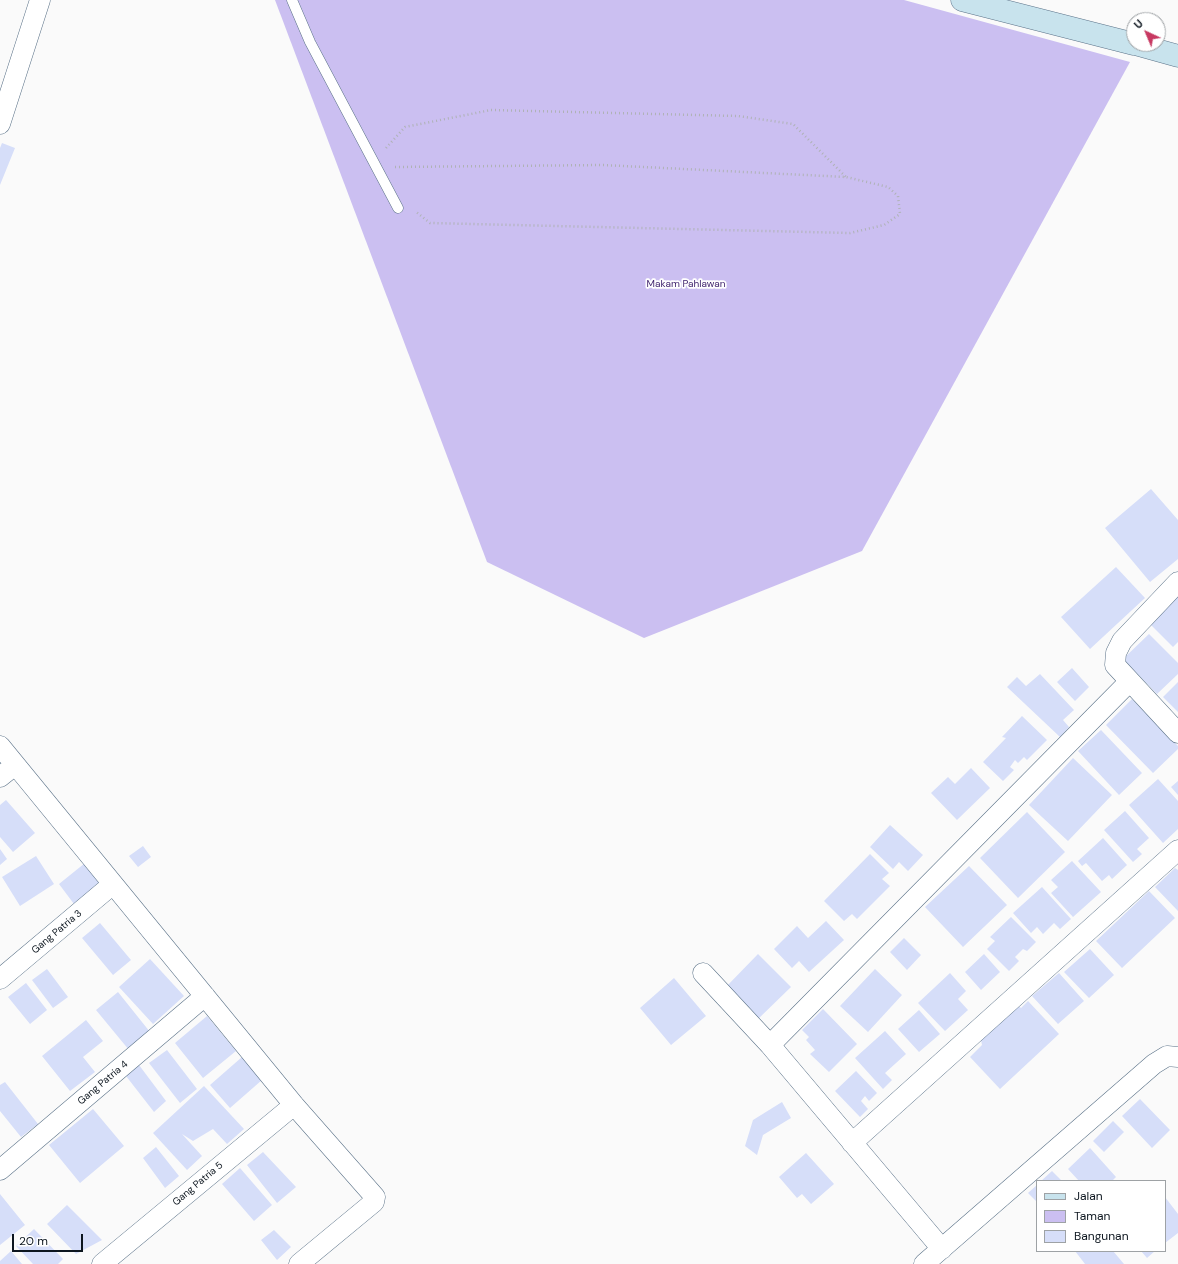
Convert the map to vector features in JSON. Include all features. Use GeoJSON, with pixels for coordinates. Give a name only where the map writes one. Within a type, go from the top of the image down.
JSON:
{"type":"FeatureCollection","features":[{"type":"Feature","properties":{"kind":"main road"},"geometry":{"type":"LineString","coordinates":[[962,0],[1126,42]]}},
{"type":"Feature","properties":{"kind":"main road"},"geometry":{"type":"LineString","coordinates":[[1164,52],[1178,56]]}},
{"type":"Feature","properties":{"kind":"street"},"geometry":{"type":"LineString","coordinates":[[0,124],[40,0]]}},
{"type":"Feature","properties":{"kind":"street"},"geometry":{"type":"LineString","coordinates":[[1178,582],[1122,641],[1116,653],[1115,665],[1129,682],[1178,733]]}},
{"type":"Feature","properties":{"kind":"street"},"geometry":{"type":"LineString","coordinates":[[770,1045],[1129,682]]}},
{"type":"Feature","properties":{"kind":"street"},"geometry":{"type":"LineString","coordinates":[[0,746],[294,1105],[375,1198],[374,1202],[299,1264]]}},
{"type":"Feature","properties":{"kind":"street"},"geometry":{"type":"LineString","coordinates":[[0,777],[15,765]]}},
{"type":"Feature","properties":{"kind":"street"},"geometry":{"type":"LineString","coordinates":[[852,1143],[1178,850]]}},
{"type":"Feature","properties":{"kind":"street","name":"Gang Patria 3"},"geometry":{"type":"LineString","coordinates":[[0,979],[113,884]]}},
{"type":"Feature","properties":{"kind":"street"},"geometry":{"type":"LineString","coordinates":[[703,973],[770,1045],[942,1249]]}},
{"type":"Feature","properties":{"kind":"street","name":"Gang Patria 4"},"geometry":{"type":"LineString","coordinates":[[0,1170],[205,996]]}},
{"type":"Feature","properties":{"kind":"street"},"geometry":{"type":"LineString","coordinates":[[924,1264],[1154,1064],[1167,1056],[1178,1057]]}},
{"type":"Feature","properties":{"kind":"street","name":"Gang Patria 5"},"geometry":{"type":"LineString","coordinates":[[102,1264],[294,1105]]}},
{"type":"Feature","properties":{"kind":"lane"},"geometry":{"type":"LineString","coordinates":[[292,0],[310,42],[398,208]]}},
{"type":"Feature","properties":{"kind":"path"},"geometry":{"type":"LineString","coordinates":[[374,162],[405,127],[491,110],[738,116],[793,124],[846,177]]}},
{"type":"Feature","properties":{"kind":"path"},"geometry":{"type":"LineString","coordinates":[[395,173],[392,167],[603,165],[846,177],[888,187],[898,196],[900,214],[884,225],[850,232],[430,223],[414,210]]}},
{"type":"Feature","properties":{"kind":"green space","name":"Makam Pahlawan"},"geometry":{"type":"Polygon","coordinates":[[[275,0],[904,0],[1130,62],[862,551],[644,638],[487,562],[275,0]]]}},
{"type":"Feature","properties":{"kind":"building"},"geometry":{"type":"Polygon","coordinates":[[[2,143],[15,148],[0,185],[0,148],[2,143]]]}},
{"type":"Feature","properties":{"kind":"building"},"geometry":{"type":"Polygon","coordinates":[[[1151,489],[1178,520],[1178,559],[1150,582],[1105,528],[1151,489]]]}},
{"type":"Feature","properties":{"kind":"building"},"geometry":{"type":"Polygon","coordinates":[[[1116,567],[1145,598],[1090,649],[1061,617],[1116,567]]]}},
{"type":"Feature","properties":{"kind":"building"},"geometry":{"type":"Polygon","coordinates":[[[1178,594],[1178,642],[1173,647],[1148,622],[1178,594]]]}},
{"type":"Feature","properties":{"kind":"building"},"geometry":{"type":"Polygon","coordinates":[[[1149,634],[1178,663],[1178,674],[1157,694],[1123,659],[1149,634]]]}},
{"type":"Feature","properties":{"kind":"building"},"geometry":{"type":"Polygon","coordinates":[[[1072,668],[1089,687],[1075,701],[1057,682],[1072,668]]]}},
{"type":"Feature","properties":{"kind":"building"},"geometry":{"type":"Polygon","coordinates":[[[1040,674],[1074,710],[1063,720],[1069,727],[1060,737],[1007,687],[1017,677],[1026,686],[1040,674]]]}},
{"type":"Feature","properties":{"kind":"building"},"geometry":{"type":"Polygon","coordinates":[[[1178,682],[1178,712],[1163,697],[1178,682]]]}},
{"type":"Feature","properties":{"kind":"building"},"geometry":{"type":"Polygon","coordinates":[[[1132,699],[1178,746],[1178,749],[1153,773],[1106,725],[1132,699]]]}},
{"type":"Feature","properties":{"kind":"building"},"geometry":{"type":"Polygon","coordinates":[[[1022,716],[1047,740],[1027,760],[1024,757],[1018,763],[1015,760],[1010,767],[1014,770],[1003,781],[983,762],[1006,738],[1002,737],[1022,716]]]}},
{"type":"Feature","properties":{"kind":"building"},"geometry":{"type":"Polygon","coordinates":[[[1101,730],[1142,773],[1119,795],[1078,751],[1101,730]]]}},
{"type":"Feature","properties":{"kind":"building"},"geometry":{"type":"Polygon","coordinates":[[[1073,758],[1112,795],[1068,841],[1029,805],[1073,758]]]}},
{"type":"Feature","properties":{"kind":"building"},"geometry":{"type":"Polygon","coordinates":[[[971,768],[990,788],[957,820],[931,793],[948,777],[955,784],[971,768]]]}},
{"type":"Feature","properties":{"kind":"building"},"geometry":{"type":"Polygon","coordinates":[[[1158,779],[1178,801],[1178,829],[1163,843],[1129,805],[1158,779]]]}},
{"type":"Feature","properties":{"kind":"building"},"geometry":{"type":"Polygon","coordinates":[[[1178,781],[1178,795],[1171,787],[1178,781]]]}},
{"type":"Feature","properties":{"kind":"building"},"geometry":{"type":"Polygon","coordinates":[[[6,800],[35,833],[13,852],[0,837],[0,805],[6,800]]]}},
{"type":"Feature","properties":{"kind":"building"},"geometry":{"type":"Polygon","coordinates":[[[1125,811],[1149,838],[1137,849],[1142,854],[1133,862],[1104,830],[1125,811]]]}},
{"type":"Feature","properties":{"kind":"building"},"geometry":{"type":"Polygon","coordinates":[[[1027,812],[1065,852],[1018,898],[980,858],[1027,812]]]}},
{"type":"Feature","properties":{"kind":"building"},"geometry":{"type":"Polygon","coordinates":[[[890,825],[923,855],[908,871],[899,862],[893,869],[870,847],[890,825]]]}},
{"type":"Feature","properties":{"kind":"building"},"geometry":{"type":"Polygon","coordinates":[[[1103,838],[1127,865],[1112,879],[1109,875],[1102,881],[1086,863],[1082,866],[1078,861],[1103,838]]]}},
{"type":"Feature","properties":{"kind":"building"},"geometry":{"type":"Polygon","coordinates":[[[143,846],[151,857],[138,867],[129,856],[143,846]]]}},
{"type":"Feature","properties":{"kind":"building"},"geometry":{"type":"Polygon","coordinates":[[[0,849],[7,859],[0,865],[0,849]]]}},
{"type":"Feature","properties":{"kind":"building"},"geometry":{"type":"Polygon","coordinates":[[[870,854],[889,873],[882,879],[890,886],[857,919],[852,914],[844,921],[824,901],[870,854]]]}},
{"type":"Feature","properties":{"kind":"building"},"geometry":{"type":"Polygon","coordinates":[[[36,856],[54,884],[20,906],[2,877],[36,856]]]}},
{"type":"Feature","properties":{"kind":"building"},"geometry":{"type":"Polygon","coordinates":[[[1072,861],[1101,892],[1073,917],[1051,893],[1058,887],[1051,880],[1072,861]]]}},
{"type":"Feature","properties":{"kind":"building"},"geometry":{"type":"Polygon","coordinates":[[[85,863],[100,882],[74,904],[59,884],[85,863]]]}},
{"type":"Feature","properties":{"kind":"building"},"geometry":{"type":"Polygon","coordinates":[[[969,866],[1007,905],[963,947],[925,907],[969,866]]]}},
{"type":"Feature","properties":{"kind":"building"},"geometry":{"type":"Polygon","coordinates":[[[1175,868],[1178,870],[1178,911],[1155,887],[1175,868]]]}},
{"type":"Feature","properties":{"kind":"building"},"geometry":{"type":"Polygon","coordinates":[[[1042,887],[1071,919],[1060,929],[1054,923],[1043,934],[1037,927],[1031,933],[1013,913],[1042,887]]]}},
{"type":"Feature","properties":{"kind":"building"},"geometry":{"type":"Polygon","coordinates":[[[1149,891],[1175,918],[1122,968],[1096,941],[1149,891]]]}},
{"type":"Feature","properties":{"kind":"building"},"geometry":{"type":"Polygon","coordinates":[[[1011,917],[1036,942],[1027,951],[1023,949],[1015,957],[1019,961],[1009,971],[987,949],[995,941],[990,937],[1011,917]]]}},
{"type":"Feature","properties":{"kind":"building"},"geometry":{"type":"Polygon","coordinates":[[[826,921],[844,940],[809,972],[799,961],[792,968],[774,949],[797,926],[808,938],[826,921]]]}},
{"type":"Feature","properties":{"kind":"building"},"geometry":{"type":"Polygon","coordinates":[[[100,923],[131,960],[113,975],[82,938],[100,923]]]}},
{"type":"Feature","properties":{"kind":"building"},"geometry":{"type":"Polygon","coordinates":[[[904,938],[921,955],[907,970],[890,952],[904,938]]]}},
{"type":"Feature","properties":{"kind":"building"},"geometry":{"type":"Polygon","coordinates":[[[1090,949],[1114,975],[1089,998],[1064,972],[1090,949]]]}},
{"type":"Feature","properties":{"kind":"building"},"geometry":{"type":"Polygon","coordinates":[[[758,954],[791,987],[756,1021],[724,989],[758,954]]]}},
{"type":"Feature","properties":{"kind":"building"},"geometry":{"type":"Polygon","coordinates":[[[984,954],[1000,972],[981,990],[965,972],[984,954]]]}},
{"type":"Feature","properties":{"kind":"building"},"geometry":{"type":"Polygon","coordinates":[[[150,959],[184,996],[153,1024],[119,987],[150,959]]]}},
{"type":"Feature","properties":{"kind":"building"},"geometry":{"type":"Polygon","coordinates":[[[47,969],[68,997],[53,1008],[32,980],[47,969]]]}},
{"type":"Feature","properties":{"kind":"building"},"geometry":{"type":"Polygon","coordinates":[[[875,969],[902,995],[868,1032],[840,1006],[875,969]]]}},
{"type":"Feature","properties":{"kind":"building"},"geometry":{"type":"Polygon","coordinates":[[[950,973],[966,991],[958,999],[968,1010],[945,1031],[918,1003],[950,973]]]}},
{"type":"Feature","properties":{"kind":"building"},"geometry":{"type":"Polygon","coordinates":[[[1059,973],[1084,1001],[1058,1024],[1032,996],[1059,973]]]}},
{"type":"Feature","properties":{"kind":"building"},"geometry":{"type":"Polygon","coordinates":[[[674,978],[706,1016],[671,1045],[640,1008],[674,978]]]}},
{"type":"Feature","properties":{"kind":"building"},"geometry":{"type":"Polygon","coordinates":[[[26,983],[47,1010],[30,1024],[8,997],[26,983]]]}},
{"type":"Feature","properties":{"kind":"building"},"geometry":{"type":"Polygon","coordinates":[[[118,992],[150,1032],[129,1050],[96,1010],[118,992]]]}},
{"type":"Feature","properties":{"kind":"building"},"geometry":{"type":"Polygon","coordinates":[[[1028,1001],[1059,1034],[1000,1089],[970,1057],[982,1045],[981,1040],[1015,1003],[1021,1008],[1028,1001]]]}},
{"type":"Feature","properties":{"kind":"building"},"geometry":{"type":"Polygon","coordinates":[[[823,1009],[857,1044],[829,1072],[810,1054],[815,1050],[806,1040],[809,1037],[802,1030],[823,1009]]]}},
{"type":"Feature","properties":{"kind":"building"},"geometry":{"type":"Polygon","coordinates":[[[919,1010],[940,1034],[919,1052],[898,1029],[919,1010]]]}},
{"type":"Feature","properties":{"kind":"building"},"geometry":{"type":"Polygon","coordinates":[[[207,1016],[236,1051],[203,1078],[175,1043],[207,1016]]]}},
{"type":"Feature","properties":{"kind":"building"},"geometry":{"type":"Polygon","coordinates":[[[86,1020],[103,1041],[83,1057],[95,1072],[70,1091],[42,1056],[86,1020]]]}},
{"type":"Feature","properties":{"kind":"building"},"geometry":{"type":"Polygon","coordinates":[[[885,1031],[906,1054],[885,1073],[892,1080],[883,1089],[855,1058],[885,1031]]]}},
{"type":"Feature","properties":{"kind":"building"},"geometry":{"type":"Polygon","coordinates":[[[167,1050],[197,1089],[180,1103],[149,1063],[167,1050]]]}},
{"type":"Feature","properties":{"kind":"building"},"geometry":{"type":"Polygon","coordinates":[[[242,1057],[262,1080],[230,1108],[210,1085],[242,1057]]]}},
{"type":"Feature","properties":{"kind":"building"},"geometry":{"type":"Polygon","coordinates":[[[139,1065],[166,1101],[154,1112],[126,1076],[139,1065]]]}},
{"type":"Feature","properties":{"kind":"building"},"geometry":{"type":"Polygon","coordinates":[[[856,1071],[877,1093],[869,1101],[865,1096],[861,1101],[868,1109],[860,1117],[835,1091],[856,1071]]]}},
{"type":"Feature","properties":{"kind":"building"},"geometry":{"type":"Polygon","coordinates":[[[5,1082],[38,1124],[21,1137],[0,1111],[0,1085],[5,1082]]]}},
{"type":"Feature","properties":{"kind":"building"},"geometry":{"type":"Polygon","coordinates":[[[204,1086],[244,1129],[227,1144],[213,1129],[193,1141],[182,1134],[202,1156],[187,1170],[153,1133],[204,1086]]]}},
{"type":"Feature","properties":{"kind":"building"},"geometry":{"type":"Polygon","coordinates":[[[1140,1099],[1170,1130],[1152,1148],[1122,1116],[1140,1099]]]}},
{"type":"Feature","properties":{"kind":"building"},"geometry":{"type":"Polygon","coordinates":[[[782,1102],[791,1118],[763,1135],[757,1155],[745,1146],[753,1120],[782,1102]]]}},
{"type":"Feature","properties":{"kind":"building"},"geometry":{"type":"Polygon","coordinates":[[[93,1109],[124,1146],[80,1183],[49,1145],[93,1109]]]}},
{"type":"Feature","properties":{"kind":"building"},"geometry":{"type":"Polygon","coordinates":[[[1113,1121],[1124,1132],[1104,1152],[1093,1141],[1113,1121]]]}},
{"type":"Feature","properties":{"kind":"building"},"geometry":{"type":"Polygon","coordinates":[[[156,1147],[179,1176],[165,1188],[143,1158],[156,1147]]]}},
{"type":"Feature","properties":{"kind":"building"},"geometry":{"type":"Polygon","coordinates":[[[1090,1148],[1116,1177],[1113,1180],[1078,1180],[1068,1169],[1090,1148]]]}},
{"type":"Feature","properties":{"kind":"building"},"geometry":{"type":"Polygon","coordinates":[[[263,1152],[296,1187],[277,1203],[247,1165],[263,1152]]]}},
{"type":"Feature","properties":{"kind":"building"},"geometry":{"type":"Polygon","coordinates":[[[806,1153],[834,1184],[811,1204],[802,1194],[797,1198],[779,1177],[806,1153]]]}},
{"type":"Feature","properties":{"kind":"building"},"geometry":{"type":"Polygon","coordinates":[[[240,1168],[272,1205],[254,1221],[222,1184],[240,1168]]]}},
{"type":"Feature","properties":{"kind":"building"},"geometry":{"type":"Polygon","coordinates":[[[1052,1171],[1061,1180],[1042,1180],[1052,1171]]]}},
{"type":"Feature","properties":{"kind":"building"},"geometry":{"type":"Polygon","coordinates":[[[1036,1186],[1036,1201],[1028,1193],[1036,1186]]]}},
{"type":"Feature","properties":{"kind":"building"},"geometry":{"type":"Polygon","coordinates":[[[0,1194],[25,1225],[0,1245],[0,1194]]]}},
{"type":"Feature","properties":{"kind":"building"},"geometry":{"type":"Polygon","coordinates":[[[1166,1198],[1178,1214],[1178,1233],[1166,1242],[1166,1198]]]}},
{"type":"Feature","properties":{"kind":"building"},"geometry":{"type":"Polygon","coordinates":[[[67,1205],[102,1240],[76,1254],[47,1224],[67,1205]]]}},
{"type":"Feature","properties":{"kind":"building"},"geometry":{"type":"Polygon","coordinates":[[[34,1229],[63,1259],[58,1264],[33,1264],[16,1246],[34,1229]]]}},
{"type":"Feature","properties":{"kind":"building"},"geometry":{"type":"Polygon","coordinates":[[[274,1230],[291,1247],[277,1260],[261,1240],[274,1230]]]}},
{"type":"Feature","properties":{"kind":"building"},"geometry":{"type":"Polygon","coordinates":[[[11,1251],[22,1264],[0,1264],[0,1261],[11,1251]]]}},
{"type":"Feature","properties":{"kind":"building"},"geometry":{"type":"Polygon","coordinates":[[[1076,1252],[1114,1252],[1124,1264],[1085,1264],[1076,1252]]]}},
{"type":"Feature","properties":{"kind":"building"},"geometry":{"type":"Polygon","coordinates":[[[1142,1252],[1154,1252],[1147,1258],[1142,1252]]]}}]}
